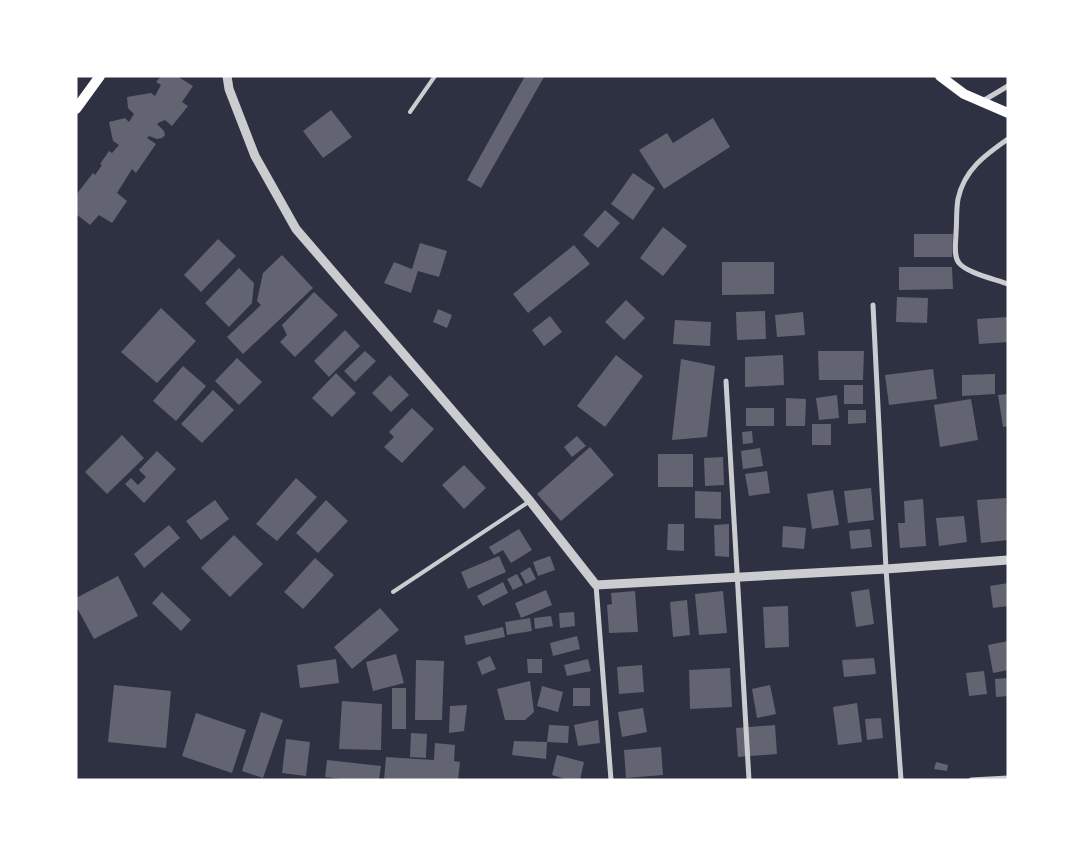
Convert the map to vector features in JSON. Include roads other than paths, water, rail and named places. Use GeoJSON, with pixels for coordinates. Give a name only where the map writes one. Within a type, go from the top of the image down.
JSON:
{"type":"FeatureCollection","features":[{"type":"Feature","properties":{"kind":"main road"},"geometry":{"type":"LineString","coordinates":[[76,109],[100,76]]}},
{"type":"Feature","properties":{"kind":"main road"},"geometry":{"type":"LineString","coordinates":[[940,76],[945,82],[964,94],[1008,113]]}},
{"type":"Feature","properties":{"kind":"street"},"geometry":{"type":"LineString","coordinates":[[226,76],[229,89],[255,156],[296,229],[530,501],[596,585],[611,780]]}},
{"type":"Feature","properties":{"kind":"street"},"geometry":{"type":"LineString","coordinates":[[981,102],[1008,86]]}},
{"type":"Feature","properties":{"kind":"street"},"geometry":{"type":"LineString","coordinates":[[1008,139],[986,154],[973,167],[965,179],[958,199],[956,249],[958,262],[965,269],[1008,284]]}},
{"type":"Feature","properties":{"kind":"street"},"geometry":{"type":"LineString","coordinates":[[873,305],[886,569],[901,780]]}},
{"type":"Feature","properties":{"kind":"street"},"geometry":{"type":"LineString","coordinates":[[726,381],[749,780]]}},
{"type":"Feature","properties":{"kind":"street"},"geometry":{"type":"LineString","coordinates":[[596,585],[886,569],[1008,560]]}},
{"type":"Feature","properties":{"kind":"street"},"geometry":{"type":"LineString","coordinates":[[971,780],[1008,778]]}},
{"type":"Feature","properties":{"kind":"lane"},"geometry":{"type":"LineString","coordinates":[[410,112],[435,76]]}},
{"type":"Feature","properties":{"kind":"lane"},"geometry":{"type":"LineString","coordinates":[[393,592],[530,501]]}}]}
